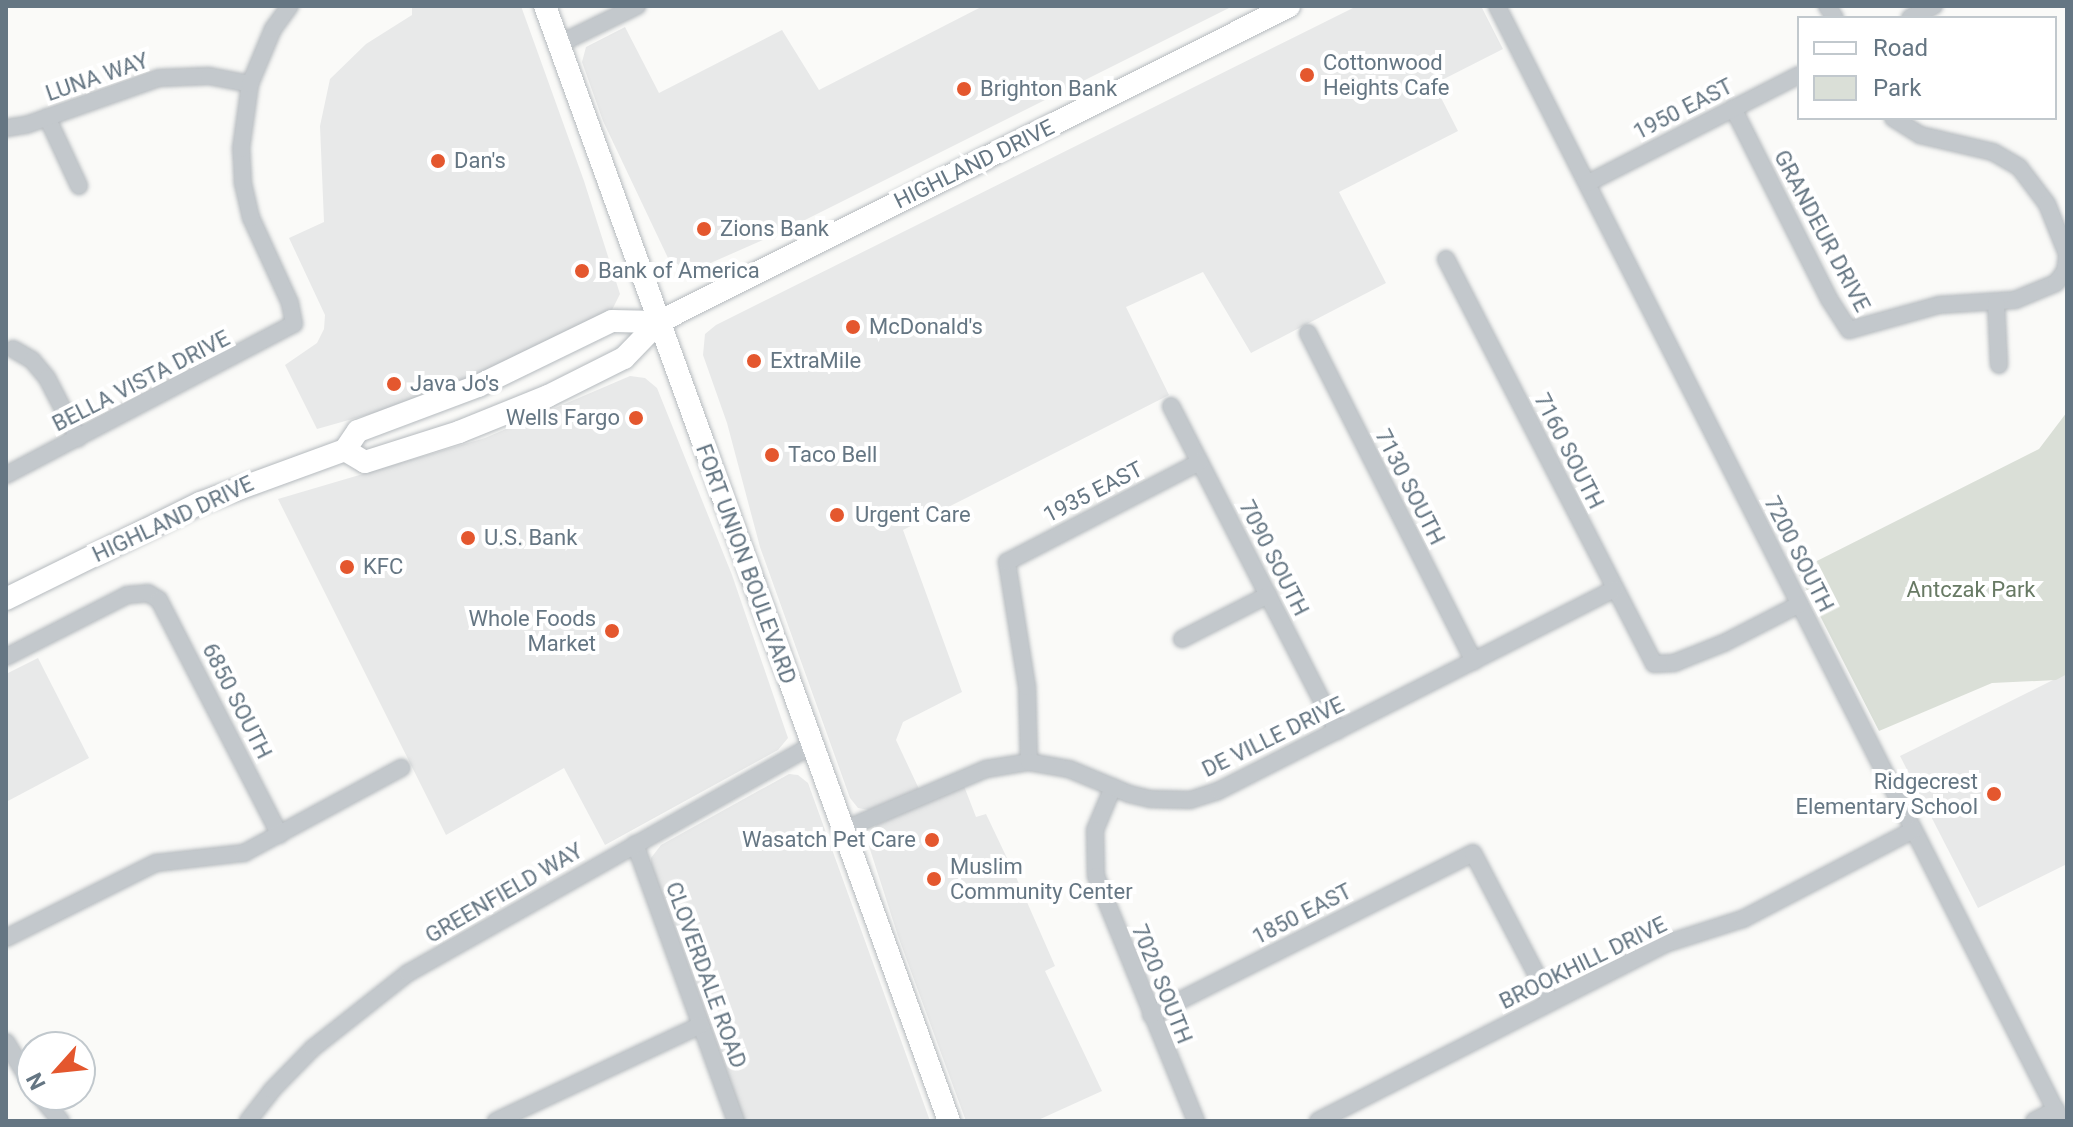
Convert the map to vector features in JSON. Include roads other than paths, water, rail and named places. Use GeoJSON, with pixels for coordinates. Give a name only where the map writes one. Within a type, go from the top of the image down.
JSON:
{"type":"FeatureCollection","features":[{"type":"Feature","properties":{"kind":"main road","name":"FORT UNION BOULEVARD"},"geometry":{"type":"LineString","coordinates":[[545,6],[949,1121]]}},
{"type":"Feature","properties":{"kind":"main road","name":"HIGHLAND DRIVE"},"geometry":{"type":"LineString","coordinates":[[345,450],[365,462],[497,417],[624,358],[659,322],[1289,6]]}},
{"type":"Feature","properties":{"kind":"main road","name":"HIGHLAND DRIVE"},"geometry":{"type":"LineString","coordinates":[[6,599],[200,503],[345,450],[358,431],[478,386],[612,321],[659,322]]}},
{"type":"Feature","properties":{"kind":"street"},"geometry":{"type":"LineString","coordinates":[[250,84],[273,29],[290,6]]}},
{"type":"Feature","properties":{"kind":"street"},"geometry":{"type":"LineString","coordinates":[[559,44],[637,6]]}},
{"type":"Feature","properties":{"kind":"street","name":"7200 SOUTH"},"geometry":{"type":"LineString","coordinates":[[1497,6],[2058,1116]]}},
{"type":"Feature","properties":{"kind":"street"},"geometry":{"type":"LineString","coordinates":[[1914,16],[1934,6]]}},
{"type":"Feature","properties":{"kind":"street","name":"LUNA WAY"},"geometry":{"type":"LineString","coordinates":[[6,128],[159,78],[209,76],[250,84]]}},
{"type":"Feature","properties":{"kind":"street","name":"1950 EAST"},"geometry":{"type":"LineString","coordinates":[[1588,183],[1797,76]]}},
{"type":"Feature","properties":{"kind":"street","name":"BELLA VISTA DRIVE"},"geometry":{"type":"LineString","coordinates":[[6,475],[294,324],[290,303],[251,218],[243,182],[243,116],[250,84]]}},
{"type":"Feature","properties":{"kind":"street","name":"GRANDEUR DRIVE"},"geometry":{"type":"LineString","coordinates":[[1733,108],[1829,299],[1849,330],[1939,305],[2015,300],[2056,283],[2065,271],[2067,256]]}},
{"type":"Feature","properties":{"kind":"street"},"geometry":{"type":"LineString","coordinates":[[47,117],[79,186]]}},
{"type":"Feature","properties":{"kind":"street"},"geometry":{"type":"LineString","coordinates":[[1896,120],[1920,135],[1993,152],[2019,167],[2047,204],[2067,256]]}},
{"type":"Feature","properties":{"kind":"street","name":"7160 SOUTH"},"geometry":{"type":"LineString","coordinates":[[1446,259],[1654,664],[1674,663],[1724,643],[1800,604]]}},
{"type":"Feature","properties":{"kind":"street"},"geometry":{"type":"LineString","coordinates":[[1996,302],[1999,365]]}},
{"type":"Feature","properties":{"kind":"street","name":"7130 SOUTH"},"geometry":{"type":"LineString","coordinates":[[1308,333],[1474,661]]}},
{"type":"Feature","properties":{"kind":"street"},"geometry":{"type":"LineString","coordinates":[[13,349],[32,360],[47,378],[78,438]]}},
{"type":"Feature","properties":{"kind":"street","name":"7090 SOUTH"},"geometry":{"type":"LineString","coordinates":[[1171,406],[1337,731]]}},
{"type":"Feature","properties":{"kind":"street","name":"1935 EAST"},"geometry":{"type":"LineString","coordinates":[[1029,762],[1027,687],[1007,562],[1200,462]]}},
{"type":"Feature","properties":{"kind":"street","name":"DE VILLE DRIVE"},"geometry":{"type":"LineString","coordinates":[[843,830],[986,769],[1029,762],[1069,769],[1150,799],[1190,800],[1218,791],[1615,589]]}},
{"type":"Feature","properties":{"kind":"street","name":"6850 SOUTH"},"geometry":{"type":"LineString","coordinates":[[6,657],[127,595],[148,593],[166,610],[280,835]]}},
{"type":"Feature","properties":{"kind":"street"},"geometry":{"type":"LineString","coordinates":[[1182,639],[1268,595]]}},
{"type":"Feature","properties":{"kind":"street","name":"GREENFIELD WAY"},"geometry":{"type":"LineString","coordinates":[[248,1121],[272,1090],[313,1048],[408,973],[813,745]]}},
{"type":"Feature","properties":{"kind":"street"},"geometry":{"type":"LineString","coordinates":[[6,938],[156,863],[244,853],[401,768]]}},
{"type":"Feature","properties":{"kind":"street","name":"7020 SOUTH"},"geometry":{"type":"LineString","coordinates":[[1113,787],[1095,830],[1093,860],[1101,890],[1196,1121]]}},
{"type":"Feature","properties":{"kind":"street","name":"BROOKHILL DRIVE"},"geometry":{"type":"LineString","coordinates":[[1318,1121],[1665,944],[1743,919],[1913,830]]}},
{"type":"Feature","properties":{"kind":"street","name":"CLOVERDALE ROAD"},"geometry":{"type":"LineString","coordinates":[[635,844],[736,1121]]}},
{"type":"Feature","properties":{"kind":"street","name":"1850 EAST"},"geometry":{"type":"LineString","coordinates":[[1151,1015],[1473,853],[1551,1002]]}},
{"type":"Feature","properties":{"kind":"street"},"geometry":{"type":"LineString","coordinates":[[496,1121],[701,1025]]}},
{"type":"Feature","properties":{"kind":"street"},"geometry":{"type":"LineString","coordinates":[[2034,1121],[2058,1116]]}},
{"type":"Feature","properties":{"kind":"place","name":"Cottonwood Heights Cafe"},"geometry":{"type":"Point","coordinates":[1307,75]}},
{"type":"Feature","properties":{"kind":"place","name":"Brighton Bank"},"geometry":{"type":"Point","coordinates":[964,89]}},
{"type":"Feature","properties":{"kind":"place","name":"Dan's"},"geometry":{"type":"Point","coordinates":[438,161]}},
{"type":"Feature","properties":{"kind":"place","name":"Zions Bank"},"geometry":{"type":"Point","coordinates":[704,229]}},
{"type":"Feature","properties":{"kind":"place","name":"Bank of America"},"geometry":{"type":"Point","coordinates":[582,271]}},
{"type":"Feature","properties":{"kind":"place","name":"McDonald's"},"geometry":{"type":"Point","coordinates":[853,327]}},
{"type":"Feature","properties":{"kind":"place","name":"ExtraMile"},"geometry":{"type":"Point","coordinates":[754,361]}},
{"type":"Feature","properties":{"kind":"place","name":"Java Jo's"},"geometry":{"type":"Point","coordinates":[394,384]}},
{"type":"Feature","properties":{"kind":"place","name":"Wells Fargo"},"geometry":{"type":"Point","coordinates":[636,418]}},
{"type":"Feature","properties":{"kind":"place","name":"Taco Bell"},"geometry":{"type":"Point","coordinates":[772,455]}},
{"type":"Feature","properties":{"kind":"place","name":"Urgent Care"},"geometry":{"type":"Point","coordinates":[837,515]}},
{"type":"Feature","properties":{"kind":"place","name":"U.S. Bank"},"geometry":{"type":"Point","coordinates":[468,538]}},
{"type":"Feature","properties":{"kind":"place","name":"KFC"},"geometry":{"type":"Point","coordinates":[347,567]}},
{"type":"Feature","properties":{"kind":"place","name":"Whole Foods Market"},"geometry":{"type":"Point","coordinates":[612,631]}},
{"type":"Feature","properties":{"kind":"place","name":"Ridgecrest Elementary School"},"geometry":{"type":"Point","coordinates":[1994,794]}},
{"type":"Feature","properties":{"kind":"place","name":"Wasatch Pet Care"},"geometry":{"type":"Point","coordinates":[932,840]}},
{"type":"Feature","properties":{"kind":"place","name":"Muslim Community Center"},"geometry":{"type":"Point","coordinates":[934,879]}},
{"type":"Feature","properties":{"kind":"park label","name":"Antczak Park"},"geometry":{"type":"Point","coordinates":[1971,590]}}]}
